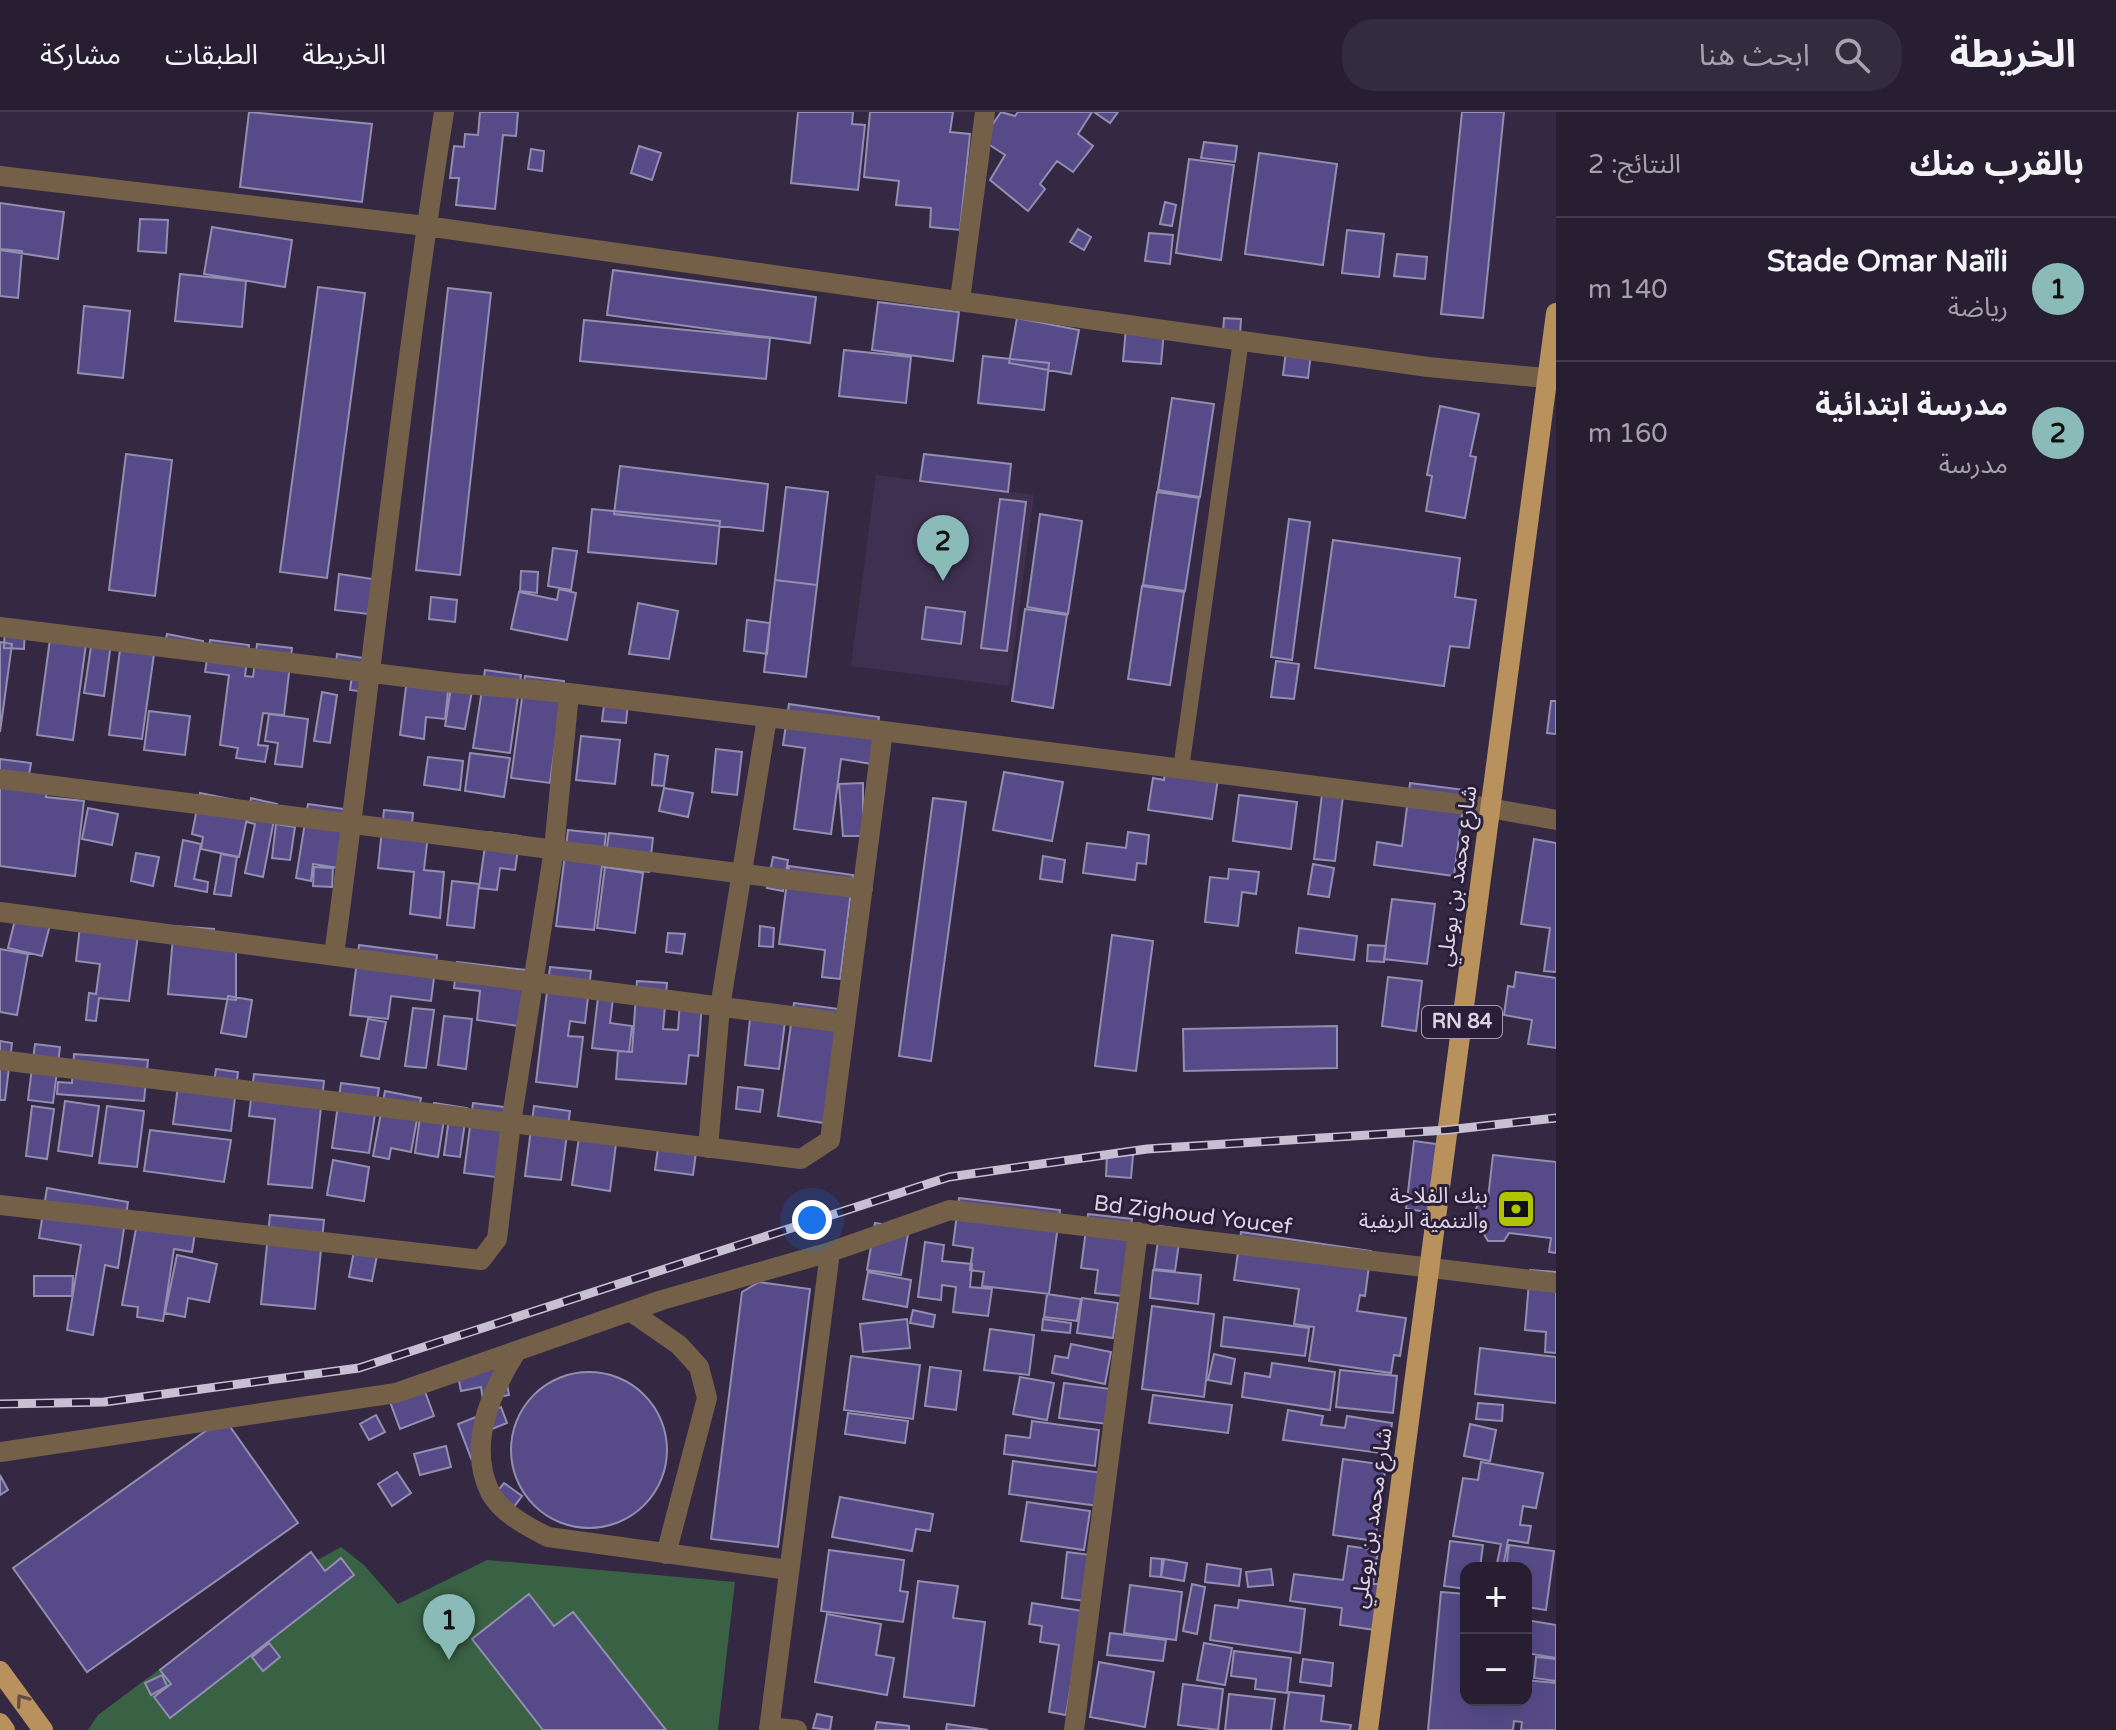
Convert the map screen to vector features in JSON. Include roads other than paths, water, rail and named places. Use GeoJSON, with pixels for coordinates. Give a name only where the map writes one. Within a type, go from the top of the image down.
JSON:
{"type":"FeatureCollection","features":[{"type":"Feature","properties":{"kind":"main road","name":"شارع محمد بن بوعلي"},"geometry":{"type":"LineString","coordinates":[[1368,1730],[1490,808],[1552,378],[1556,313]]}},
{"type":"Feature","properties":{"kind":"main road"},"geometry":{"type":"LineString","coordinates":[[0,1671],[43,1730]]}},
{"type":"Feature","properties":{"kind":"main road"},"geometry":{"type":"LineString","coordinates":[[0,1723],[5,1730]]}},
{"type":"Feature","properties":{"kind":"street"},"geometry":{"type":"LineString","coordinates":[[334,955],[426,226],[444,112]]}},
{"type":"Feature","properties":{"kind":"street"},"geometry":{"type":"LineString","coordinates":[[960,300],[985,112]]}},
{"type":"Feature","properties":{"kind":"street"},"geometry":{"type":"LineString","coordinates":[[0,176],[426,226],[1428,367],[1552,378]]}},
{"type":"Feature","properties":{"kind":"street"},"geometry":{"type":"LineString","coordinates":[[0,627],[883,731],[1490,808],[1556,820]]}},
{"type":"Feature","properties":{"kind":"street"},"geometry":{"type":"LineString","coordinates":[[0,1205],[481,1260],[497,1239],[511,1123],[554,849],[569,693]]}},
{"type":"Feature","properties":{"kind":"street"},"geometry":{"type":"LineString","coordinates":[[708,1148],[720,1007],[767,718]]}},
{"type":"Feature","properties":{"kind":"street"},"geometry":{"type":"LineString","coordinates":[[0,1060],[801,1159],[830,1140],[883,731]]}},
{"type":"Feature","properties":{"kind":"street"},"geometry":{"type":"LineString","coordinates":[[0,779],[863,889]]}},
{"type":"Feature","properties":{"kind":"street"},"geometry":{"type":"LineString","coordinates":[[0,912],[845,1023]]}},
{"type":"Feature","properties":{"kind":"street","name":"Bd Zighoud Youcef"},"geometry":{"type":"LineString","coordinates":[[630,1311],[830,1252],[950,1210],[1556,1283]]}},
{"type":"Feature","properties":{"kind":"street"},"geometry":{"type":"LineString","coordinates":[[1074,1730],[1138,1232]]}},
{"type":"Feature","properties":{"kind":"street"},"geometry":{"type":"LineString","coordinates":[[797,1730],[769,1728],[830,1252]]}},
{"type":"Feature","properties":{"kind":"street"},"geometry":{"type":"LineString","coordinates":[[0,1452],[396,1393],[630,1311],[679,1345],[699,1367],[707,1398],[666,1554]]}},
{"type":"Feature","properties":{"kind":"street"},"geometry":{"type":"LineString","coordinates":[[516,1352],[486,1409],[482,1450],[491,1493],[518,1521],[548,1537],[789,1570]]}},
{"type":"Feature","properties":{"kind":"lane"},"geometry":{"type":"LineString","coordinates":[[1181,769],[1241,340]]}},
{"type":"Feature","properties":{"kind":"railway"},"geometry":{"type":"LineString","coordinates":[[0,1404],[104,1402],[359,1368],[949,1177],[1147,1149],[1447,1130],[1556,1118]]}},
{"type":"Feature","properties":{"kind":"place","name":"مدرسة ابتدائية"},"geometry":{"type":"Point","coordinates":[943,581]}},
{"type":"Feature","properties":{"kind":"place","name":"بنك الفلاحة والتنمية الريفية"},"geometry":{"type":"Point","coordinates":[1516,1209]}},
{"type":"Feature","properties":{"kind":"place","name":"Stade Omar Naïli"},"geometry":{"type":"Point","coordinates":[449,1660]}}]}
